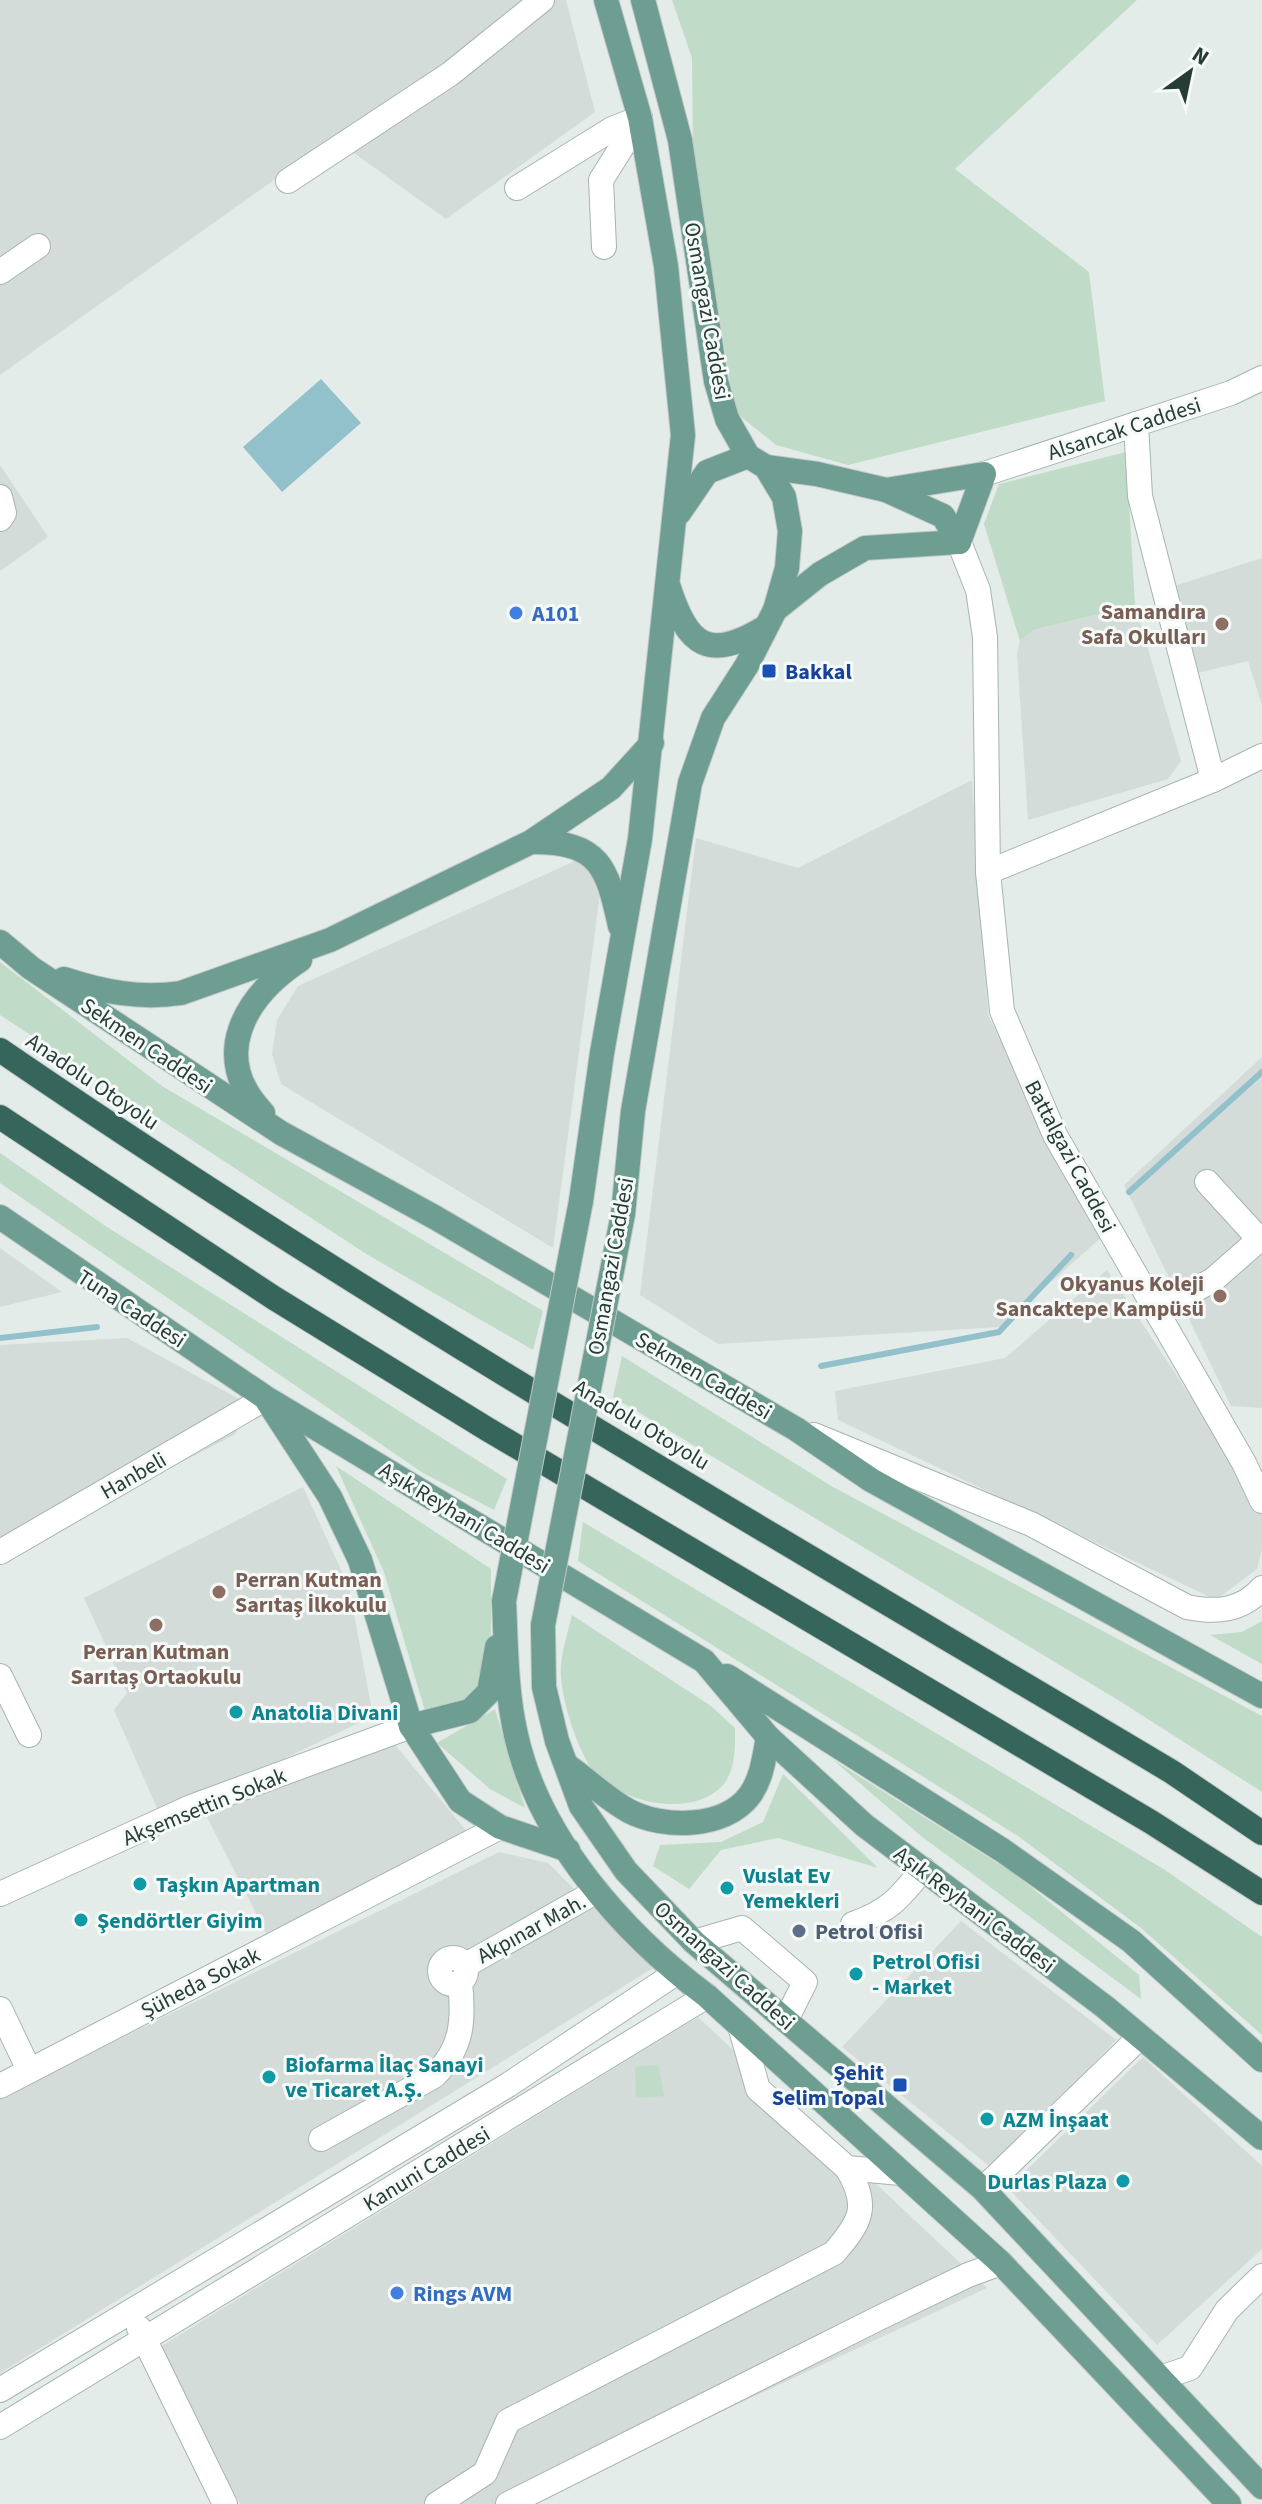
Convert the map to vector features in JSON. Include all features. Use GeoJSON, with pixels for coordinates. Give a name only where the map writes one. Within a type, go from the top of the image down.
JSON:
{"type":"FeatureCollection","features":[{"type":"Feature","properties":{"kind":"highway","name":"Anadolu Otoyolu"},"geometry":{"type":"LineString","coordinates":[[0,1050],[125,1135],[322,1260],[1159,1764],[1262,1833]]}},
{"type":"Feature","properties":{"kind":"highway"},"geometry":{"type":"LineString","coordinates":[[0,1117],[274,1298],[474,1421],[1151,1822],[1262,1893]]}},
{"type":"Feature","properties":{"kind":"main road","name":"Osmangazi Caddesi"},"geometry":{"type":"LineString","coordinates":[[606,0],[640,118],[666,266],[683,435],[652,743],[623,938],[602,1053],[581,1201],[504,1601],[516,1735],[533,1788],[568,1850],[597,1891],[676,1973],[707,1996],[1001,2263],[1229,2504]]}},
{"type":"Feature","properties":{"kind":"main road","name":"Osmangazi Caddesi"},"geometry":{"type":"LineString","coordinates":[[643,0],[680,140],[716,381],[727,419],[784,497],[790,531],[787,568],[769,619],[747,665],[713,718],[690,783],[633,1111],[623,1214],[543,1625],[544,1687],[557,1741],[581,1806],[626,1871],[694,1942],[983,2189],[1262,2487]]}},
{"type":"Feature","properties":{"kind":"main road"},"geometry":{"type":"LineString","coordinates":[[672,548],[679,513],[693,488],[707,472],[757,462],[886,490],[943,516],[959,542]]}},
{"type":"Feature","properties":{"kind":"main road"},"geometry":{"type":"LineString","coordinates":[[886,490],[984,474],[959,542]]}},
{"type":"Feature","properties":{"kind":"main road"},"geometry":{"type":"LineString","coordinates":[[667,580],[678,615],[696,640],[718,648],[734,646],[820,574],[865,548],[959,542]]}},
{"type":"Feature","properties":{"kind":"main road"},"geometry":{"type":"LineString","coordinates":[[31,968],[109,992],[155,997],[181,993],[330,940],[531,842],[611,788],[652,743]]}},
{"type":"Feature","properties":{"kind":"main road"},"geometry":{"type":"LineString","coordinates":[[531,842],[568,842],[591,857],[609,877],[623,938]]}},
{"type":"Feature","properties":{"kind":"main road"},"geometry":{"type":"LineString","coordinates":[[281,1133],[250,1100],[240,1083],[237,1043],[251,1002],[267,985],[330,940]]}},
{"type":"Feature","properties":{"kind":"main road","name":"Sekmen Caddesi"},"geometry":{"type":"LineString","coordinates":[[0,942],[31,968],[281,1133],[436,1218],[796,1429],[871,1480],[1262,1696]]}},
{"type":"Feature","properties":{"kind":"main road","name":"Tuna Caddesi"},"geometry":{"type":"LineString","coordinates":[[0,1217],[266,1398]]}},
{"type":"Feature","properties":{"kind":"main road"},"geometry":{"type":"LineString","coordinates":[[266,1398],[330,1497],[360,1560],[411,1726],[460,1801],[500,1827],[568,1850]]}},
{"type":"Feature","properties":{"kind":"main road","name":"Aşık Reyhani Caddesi"},"geometry":{"type":"LineString","coordinates":[[266,1398],[704,1661],[1002,1850],[1131,1941],[1262,2060]]}},
{"type":"Feature","properties":{"kind":"main road"},"geometry":{"type":"LineString","coordinates":[[411,1726],[470,1711],[489,1692],[504,1601]]}},
{"type":"Feature","properties":{"kind":"main road","name":"Aşık Reyhani Caddesi"},"geometry":{"type":"LineString","coordinates":[[704,1661],[768,1737],[864,1825],[1140,2037],[1262,2138]]}},
{"type":"Feature","properties":{"kind":"main road"},"geometry":{"type":"LineString","coordinates":[[569,1767],[634,1813],[685,1822],[713,1819],[730,1812],[748,1798],[763,1768],[768,1737]]}},
{"type":"Feature","properties":{"kind":"main road"},"geometry":{"type":"LineString","coordinates":[[676,1973],[716,1961]]}},
{"type":"Feature","properties":{"kind":"main road"},"geometry":{"type":"LineString","coordinates":[[707,1996],[716,1961]]}},
{"type":"Feature","properties":{"kind":"main road"},"geometry":{"type":"LineString","coordinates":[[1150,2422],[1156,2447],[1208,2504]]}},
{"type":"Feature","properties":{"kind":"street"},"geometry":{"type":"LineString","coordinates":[[288,181],[450,74],[542,0]]}},
{"type":"Feature","properties":{"kind":"street"},"geometry":{"type":"LineString","coordinates":[[517,188],[612,129],[640,118]]}},
{"type":"Feature","properties":{"kind":"street"},"geometry":{"type":"LineString","coordinates":[[604,247],[601,180],[640,118]]}},
{"type":"Feature","properties":{"kind":"street"},"geometry":{"type":"LineString","coordinates":[[0,272],[38,246]]}},
{"type":"Feature","properties":{"kind":"street","name":"Alsancak Caddesi"},"geometry":{"type":"LineString","coordinates":[[984,474],[1231,393],[1262,378]]}},
{"type":"Feature","properties":{"kind":"street"},"geometry":{"type":"LineString","coordinates":[[1136,424],[1140,496],[1213,780]]}},
{"type":"Feature","properties":{"kind":"street"},"geometry":{"type":"LineString","coordinates":[[0,497],[4,513],[0,519]]}},
{"type":"Feature","properties":{"kind":"street","name":"Battalgazi Caddesi"},"geometry":{"type":"LineString","coordinates":[[959,542],[978,590],[985,637],[988,872],[1002,1011],[1055,1135],[1244,1463],[1262,1501]]}},
{"type":"Feature","properties":{"kind":"street"},"geometry":{"type":"LineString","coordinates":[[988,872],[1213,780],[1262,756]]}},
{"type":"Feature","properties":{"kind":"street"},"geometry":{"type":"LineString","coordinates":[[1156,1311],[1213,1280],[1261,1238],[1207,1182]]}},
{"type":"Feature","properties":{"kind":"street","name":"Hanbeli"},"geometry":{"type":"LineString","coordinates":[[0,1552],[266,1398]]}},
{"type":"Feature","properties":{"kind":"street"},"geometry":{"type":"LineString","coordinates":[[796,1429],[907,1471],[1031,1524],[1187,1607],[1211,1612],[1232,1608],[1253,1598],[1262,1588]]}},
{"type":"Feature","properties":{"kind":"street"},"geometry":{"type":"LineString","coordinates":[[1244,1463],[1262,1446]]}},
{"type":"Feature","properties":{"kind":"street"},"geometry":{"type":"LineString","coordinates":[[0,1676],[29,1735]]}},
{"type":"Feature","properties":{"kind":"street","name":"Akşemsettin Sokak"},"geometry":{"type":"LineString","coordinates":[[0,1894],[191,1807],[411,1726]]}},
{"type":"Feature","properties":{"kind":"street","name":"Şüheda Sokak"},"geometry":{"type":"LineString","coordinates":[[0,2086],[500,1827]]}},
{"type":"Feature","properties":{"kind":"street"},"geometry":{"type":"LineString","coordinates":[[853,1924],[875,1918],[894,1904],[923,1869]]}},
{"type":"Feature","properties":{"kind":"street","name":"Akpınar Mah."},"geometry":{"type":"LineString","coordinates":[[321,2139],[434,2076],[446,2065],[463,2026],[463,1973],[597,1891]]}},
{"type":"Feature","properties":{"kind":"street"},"geometry":{"type":"LineString","coordinates":[[694,1942],[742,1928],[805,1982],[786,2020]]}},
{"type":"Feature","properties":{"kind":"street","name":"Kanuni Caddesi"},"geometry":{"type":"LineString","coordinates":[[0,2390],[508,2085],[676,1973]]}},
{"type":"Feature","properties":{"kind":"street","name":"Kanuni Caddesi"},"geometry":{"type":"LineString","coordinates":[[0,2427],[707,1996]]}},
{"type":"Feature","properties":{"kind":"street"},"geometry":{"type":"LineString","coordinates":[[0,2009],[29,2070]]}},
{"type":"Feature","properties":{"kind":"street"},"geometry":{"type":"LineString","coordinates":[[437,2504],[485,2473],[508,2421],[834,2253],[857,2227],[860,2190],[847,2168],[758,2089],[740,2026]]}},
{"type":"Feature","properties":{"kind":"street"},"geometry":{"type":"LineString","coordinates":[[983,2189],[1140,2037]]}},
{"type":"Feature","properties":{"kind":"street"},"geometry":{"type":"LineString","coordinates":[[847,2168],[901,2173]]}},
{"type":"Feature","properties":{"kind":"street"},"geometry":{"type":"LineString","coordinates":[[508,2504],[879,2318],[968,2275],[1001,2263]]}},
{"type":"Feature","properties":{"kind":"street"},"geometry":{"type":"LineString","coordinates":[[1160,2378],[1190,2368],[1227,2310],[1262,2276]]}},
{"type":"Feature","properties":{"kind":"street"},"geometry":{"type":"LineString","coordinates":[[130,2312],[225,2504]]}},
{"type":"Feature","properties":{"kind":"shaded area"},"geometry":{"type":"Polygon","coordinates":[[[0,0],[566,0],[595,112],[446,219],[333,138],[0,375],[0,0]]]}},
{"type":"Feature","properties":{"kind":"shaded area"},"geometry":{"type":"Polygon","coordinates":[[[0,465],[48,537],[0,571],[0,465]]]}},
{"type":"Feature","properties":{"kind":"shaded area","name":"Samandıra Safa Okulları"},"geometry":{"type":"Polygon","coordinates":[[[1262,558],[1262,705],[1248,661],[1197,673],[1171,587],[1262,558]]]}},
{"type":"Feature","properties":{"kind":"shaded area"},"geometry":{"type":"Polygon","coordinates":[[[1135,605],[1181,761],[1168,779],[1028,820],[1017,653],[1020,641],[1033,630],[1135,605]]]}},
{"type":"Feature","properties":{"kind":"shaded area"},"geometry":{"type":"Polygon","coordinates":[[[972,780],[988,1015],[1102,1237],[1000,1327],[718,1344],[640,1295],[696,838],[798,868],[972,780]]]}},
{"type":"Feature","properties":{"kind":"shaded area"},"geometry":{"type":"Polygon","coordinates":[[[577,860],[602,879],[553,1248],[281,1084],[272,1054],[277,1020],[298,986],[577,860]]]}},
{"type":"Feature","properties":{"kind":"shaded area","name":"Okyanus Koleji Sancaktepe Kampüsü"},"geometry":{"type":"Polygon","coordinates":[[[1262,1057],[1262,1408],[1231,1406],[1124,1185],[1262,1057]]]}},
{"type":"Feature","properties":{"kind":"shaded area"},"geometry":{"type":"Polygon","coordinates":[[[0,1248],[62,1292],[0,1307],[0,1248]]]}},
{"type":"Feature","properties":{"kind":"shaded area"},"geometry":{"type":"Polygon","coordinates":[[[1107,1270],[1262,1505],[1262,1549],[1257,1569],[1216,1600],[838,1420],[835,1391],[1005,1358],[1107,1270]]]}},
{"type":"Feature","properties":{"kind":"shaded area"},"geometry":{"type":"Polygon","coordinates":[[[127,1338],[254,1407],[234,1435],[0,1556],[0,1345],[127,1338]]]}},
{"type":"Feature","properties":{"kind":"shaded area"},"geometry":{"type":"Polygon","coordinates":[[[303,1487],[349,1587],[373,1716],[190,1804],[160,1815],[114,1710],[127,1693],[84,1598],[303,1487]]]}},
{"type":"Feature","properties":{"kind":"shaded area"},"geometry":{"type":"Polygon","coordinates":[[[382,1729],[469,1834],[266,1933],[206,1815],[382,1729]]]}},
{"type":"Feature","properties":{"kind":"shaded area"},"geometry":{"type":"Polygon","coordinates":[[[499,1852],[548,1863],[653,1968],[0,2373],[0,2098],[499,1852]]]}},
{"type":"Feature","properties":{"kind":"shaded area"},"geometry":{"type":"Polygon","coordinates":[[[961,1921],[1116,2040],[993,2169],[842,2047],[961,1921]]]}},
{"type":"Feature","properties":{"kind":"shaded area"},"geometry":{"type":"Polygon","coordinates":[[[698,2017],[987,2288],[523,2504],[240,2504],[160,2347],[698,2017]]]}},
{"type":"Feature","properties":{"kind":"shaded area"},"geometry":{"type":"Polygon","coordinates":[[[1143,2057],[1262,2166],[1262,2249],[1157,2345],[1008,2188],[1143,2057]]]}},
{"type":"Feature","properties":{"kind":"green space"},"geometry":{"type":"Polygon","coordinates":[[[672,0],[1137,0],[955,169],[1089,272],[1105,401],[848,465],[776,445],[735,412],[693,156],[692,58],[672,0]]]}},
{"type":"Feature","properties":{"kind":"green space"},"geometry":{"type":"Polygon","coordinates":[[[1126,452],[1135,605],[1033,630],[1020,641],[984,524],[999,484],[1126,452]]]}},
{"type":"Feature","properties":{"kind":"green space"},"geometry":{"type":"Polygon","coordinates":[[[0,962],[162,1086],[543,1311],[533,1350],[368,1255],[0,1015],[0,962]]]}},
{"type":"Feature","properties":{"kind":"green space"},"geometry":{"type":"Polygon","coordinates":[[[0,1153],[107,1227],[507,1479],[494,1510],[423,1473],[0,1183],[0,1153]]]}},
{"type":"Feature","properties":{"kind":"green space"},"geometry":{"type":"Polygon","coordinates":[[[622,1356],[833,1487],[1262,1716],[1262,1792],[1118,1700],[613,1397],[622,1356]]]}},
{"type":"Feature","properties":{"kind":"green space"},"geometry":{"type":"Polygon","coordinates":[[[336,1466],[491,1569],[491,1673],[468,1703],[425,1711],[384,1572],[336,1466]]]}},
{"type":"Feature","properties":{"kind":"green space"},"geometry":{"type":"Polygon","coordinates":[[[583,1522],[1165,1870],[1262,1937],[1262,2035],[1141,1928],[1018,1836],[578,1561],[583,1522]]]}},
{"type":"Feature","properties":{"kind":"green space"},"geometry":{"type":"Polygon","coordinates":[[[572,1615],[711,1706],[735,1728],[732,1767],[721,1787],[707,1797],[691,1802],[654,1802],[618,1790],[603,1781],[592,1769],[574,1733],[562,1688],[561,1664],[572,1615]]]}},
{"type":"Feature","properties":{"kind":"green space"},"geometry":{"type":"Polygon","coordinates":[[[1262,1621],[1262,1664],[1210,1635],[1242,1632],[1262,1621]]]}},
{"type":"Feature","properties":{"kind":"green space"},"geometry":{"type":"Polygon","coordinates":[[[495,1709],[525,1808],[490,1789],[437,1743],[495,1709]]]}},
{"type":"Feature","properties":{"kind":"green space"},"geometry":{"type":"Polygon","coordinates":[[[833,1760],[1015,1874],[1139,1975],[1141,1999],[921,1836],[833,1760]]]}},
{"type":"Feature","properties":{"kind":"green space"},"geometry":{"type":"Polygon","coordinates":[[[783,1774],[878,1868],[778,1838],[721,1850],[689,1889],[653,1866],[660,1845],[721,1842],[763,1822],[783,1774]]]}},
{"type":"Feature","properties":{"kind":"green space"},"geometry":{"type":"Polygon","coordinates":[[[658,2065],[664,2096],[636,2098],[635,2067],[658,2065]]]}},
{"type":"Feature","properties":{"kind":"water"},"geometry":{"type":"Polygon","coordinates":[[[321,379],[361,423],[282,492],[243,447],[321,379]]]}},
{"type":"Feature","properties":{"kind":"waterway"},"geometry":{"type":"LineString","coordinates":[[1129,1192],[1262,1072]]}},
{"type":"Feature","properties":{"kind":"waterway"},"geometry":{"type":"LineString","coordinates":[[821,1366],[999,1332],[1071,1255]]}},
{"type":"Feature","properties":{"kind":"waterway"},"geometry":{"type":"LineString","coordinates":[[0,1338],[97,1327]]}},
{"type":"Feature","properties":{"kind":"place","name":"A101"},"geometry":{"type":"Point","coordinates":[516,613]}},
{"type":"Feature","properties":{"kind":"place","name":"Samandıra Safa Okulları"},"geometry":{"type":"Point","coordinates":[1222,624]}},
{"type":"Feature","properties":{"kind":"place","name":"Bakkal"},"geometry":{"type":"Point","coordinates":[769,671]}},
{"type":"Feature","properties":{"kind":"place","name":"Okyanus Koleji Sancaktepe Kampüsü"},"geometry":{"type":"Point","coordinates":[1220,1296]}},
{"type":"Feature","properties":{"kind":"place","name":"Perran Kutman Sarıtaş İlkokulu"},"geometry":{"type":"Point","coordinates":[219,1592]}},
{"type":"Feature","properties":{"kind":"place","name":"Perran Kutman Sarıtaş Ortaokulu"},"geometry":{"type":"Point","coordinates":[156,1625]}},
{"type":"Feature","properties":{"kind":"place","name":"Anatolia Divani"},"geometry":{"type":"Point","coordinates":[236,1712]}},
{"type":"Feature","properties":{"kind":"place","name":"Taşkın Apartman"},"geometry":{"type":"Point","coordinates":[140,1884]}},
{"type":"Feature","properties":{"kind":"place","name":"Vuslat Ev Yemekleri"},"geometry":{"type":"Point","coordinates":[727,1888]}},
{"type":"Feature","properties":{"kind":"place","name":"Şendörtler Giyim"},"geometry":{"type":"Point","coordinates":[81,1920]}},
{"type":"Feature","properties":{"kind":"place","name":"Petrol Ofisi"},"geometry":{"type":"Point","coordinates":[799,1931]}},
{"type":"Feature","properties":{"kind":"place","name":"Petrol Ofisi - Market"},"geometry":{"type":"Point","coordinates":[856,1974]}},
{"type":"Feature","properties":{"kind":"place","name":"Biofarma İlaç Sanayi ve Ticaret A.Ş."},"geometry":{"type":"Point","coordinates":[269,2077]}},
{"type":"Feature","properties":{"kind":"place","name":"Şehit Selim Topal"},"geometry":{"type":"Point","coordinates":[900,2085]}},
{"type":"Feature","properties":{"kind":"place","name":"AZM İnşaat"},"geometry":{"type":"Point","coordinates":[987,2119]}},
{"type":"Feature","properties":{"kind":"place","name":"Durlas Plaza"},"geometry":{"type":"Point","coordinates":[1123,2181]}},
{"type":"Feature","properties":{"kind":"place","name":"Rings AVM"},"geometry":{"type":"Point","coordinates":[397,2293]}}]}
